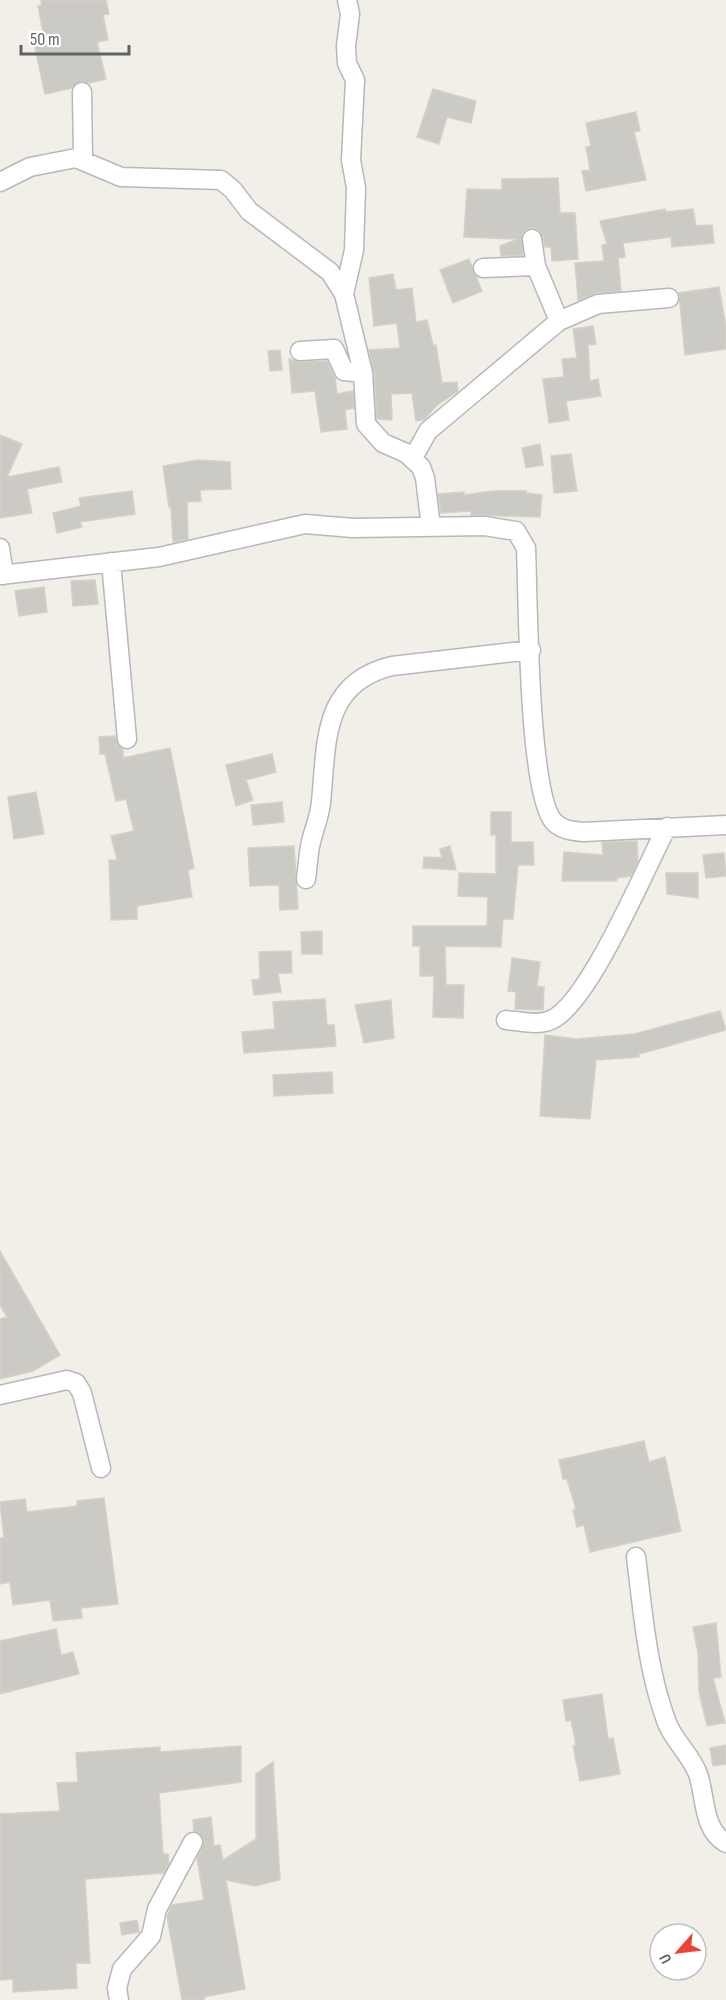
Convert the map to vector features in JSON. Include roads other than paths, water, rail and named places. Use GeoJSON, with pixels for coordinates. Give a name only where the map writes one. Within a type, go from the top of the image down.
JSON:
{"type":"FeatureCollection","features":[{"type":"Feature","properties":{"kind":"street"},"geometry":{"type":"LineString","coordinates":[[344,294],[354,250],[356,188],[351,166],[355,80],[347,63],[346,46],[350,14],[347,0]]}},
{"type":"Feature","properties":{"kind":"street"},"geometry":{"type":"LineString","coordinates":[[82,92],[83,159]]}},
{"type":"Feature","properties":{"kind":"street"},"geometry":{"type":"LineString","coordinates":[[0,182],[40,164],[83,159],[121,177],[221,180],[227,184],[249,211],[330,272],[344,294],[363,374],[366,424],[383,443],[413,458],[425,478],[431,527]]}},
{"type":"Feature","properties":{"kind":"street"},"geometry":{"type":"LineString","coordinates":[[532,239],[536,266],[559,321]]}},
{"type":"Feature","properties":{"kind":"street"},"geometry":{"type":"LineString","coordinates":[[483,268],[536,266]]}},
{"type":"Feature","properties":{"kind":"street"},"geometry":{"type":"LineString","coordinates":[[413,458],[428,432],[559,321],[598,304],[669,298]]}},
{"type":"Feature","properties":{"kind":"street"},"geometry":{"type":"LineString","coordinates":[[300,351],[334,349],[346,373],[363,374]]}},
{"type":"Feature","properties":{"kind":"street"},"geometry":{"type":"LineString","coordinates":[[0,548],[2,575],[201,549],[299,524],[353,528],[485,526],[516,531],[520,534],[526,548],[533,723],[540,791],[553,821],[570,831],[584,832],[726,825]]}},
{"type":"Feature","properties":{"kind":"street"},"geometry":{"type":"LineString","coordinates":[[111,562],[127,739]]}},
{"type":"Feature","properties":{"kind":"street"},"geometry":{"type":"LineString","coordinates":[[306,879],[311,839],[321,804],[330,719],[339,699],[350,686],[376,670],[392,666],[531,650]]}},
{"type":"Feature","properties":{"kind":"street"},"geometry":{"type":"LineString","coordinates":[[506,1020],[543,1023],[553,1020],[568,1008],[594,973],[667,827]]}},
{"type":"Feature","properties":{"kind":"street"},"geometry":{"type":"LineString","coordinates":[[0,1395],[68,1380],[76,1383],[82,1393],[101,1468]]}},
{"type":"Feature","properties":{"kind":"street"},"geometry":{"type":"LineString","coordinates":[[636,1557],[647,1649],[668,1724],[698,1773],[710,1826],[719,1839],[726,1843]]}},
{"type":"Feature","properties":{"kind":"street"},"geometry":{"type":"LineString","coordinates":[[118,2000],[117,1988],[122,1969],[151,1936],[157,1909],[193,1842]]}}]}
